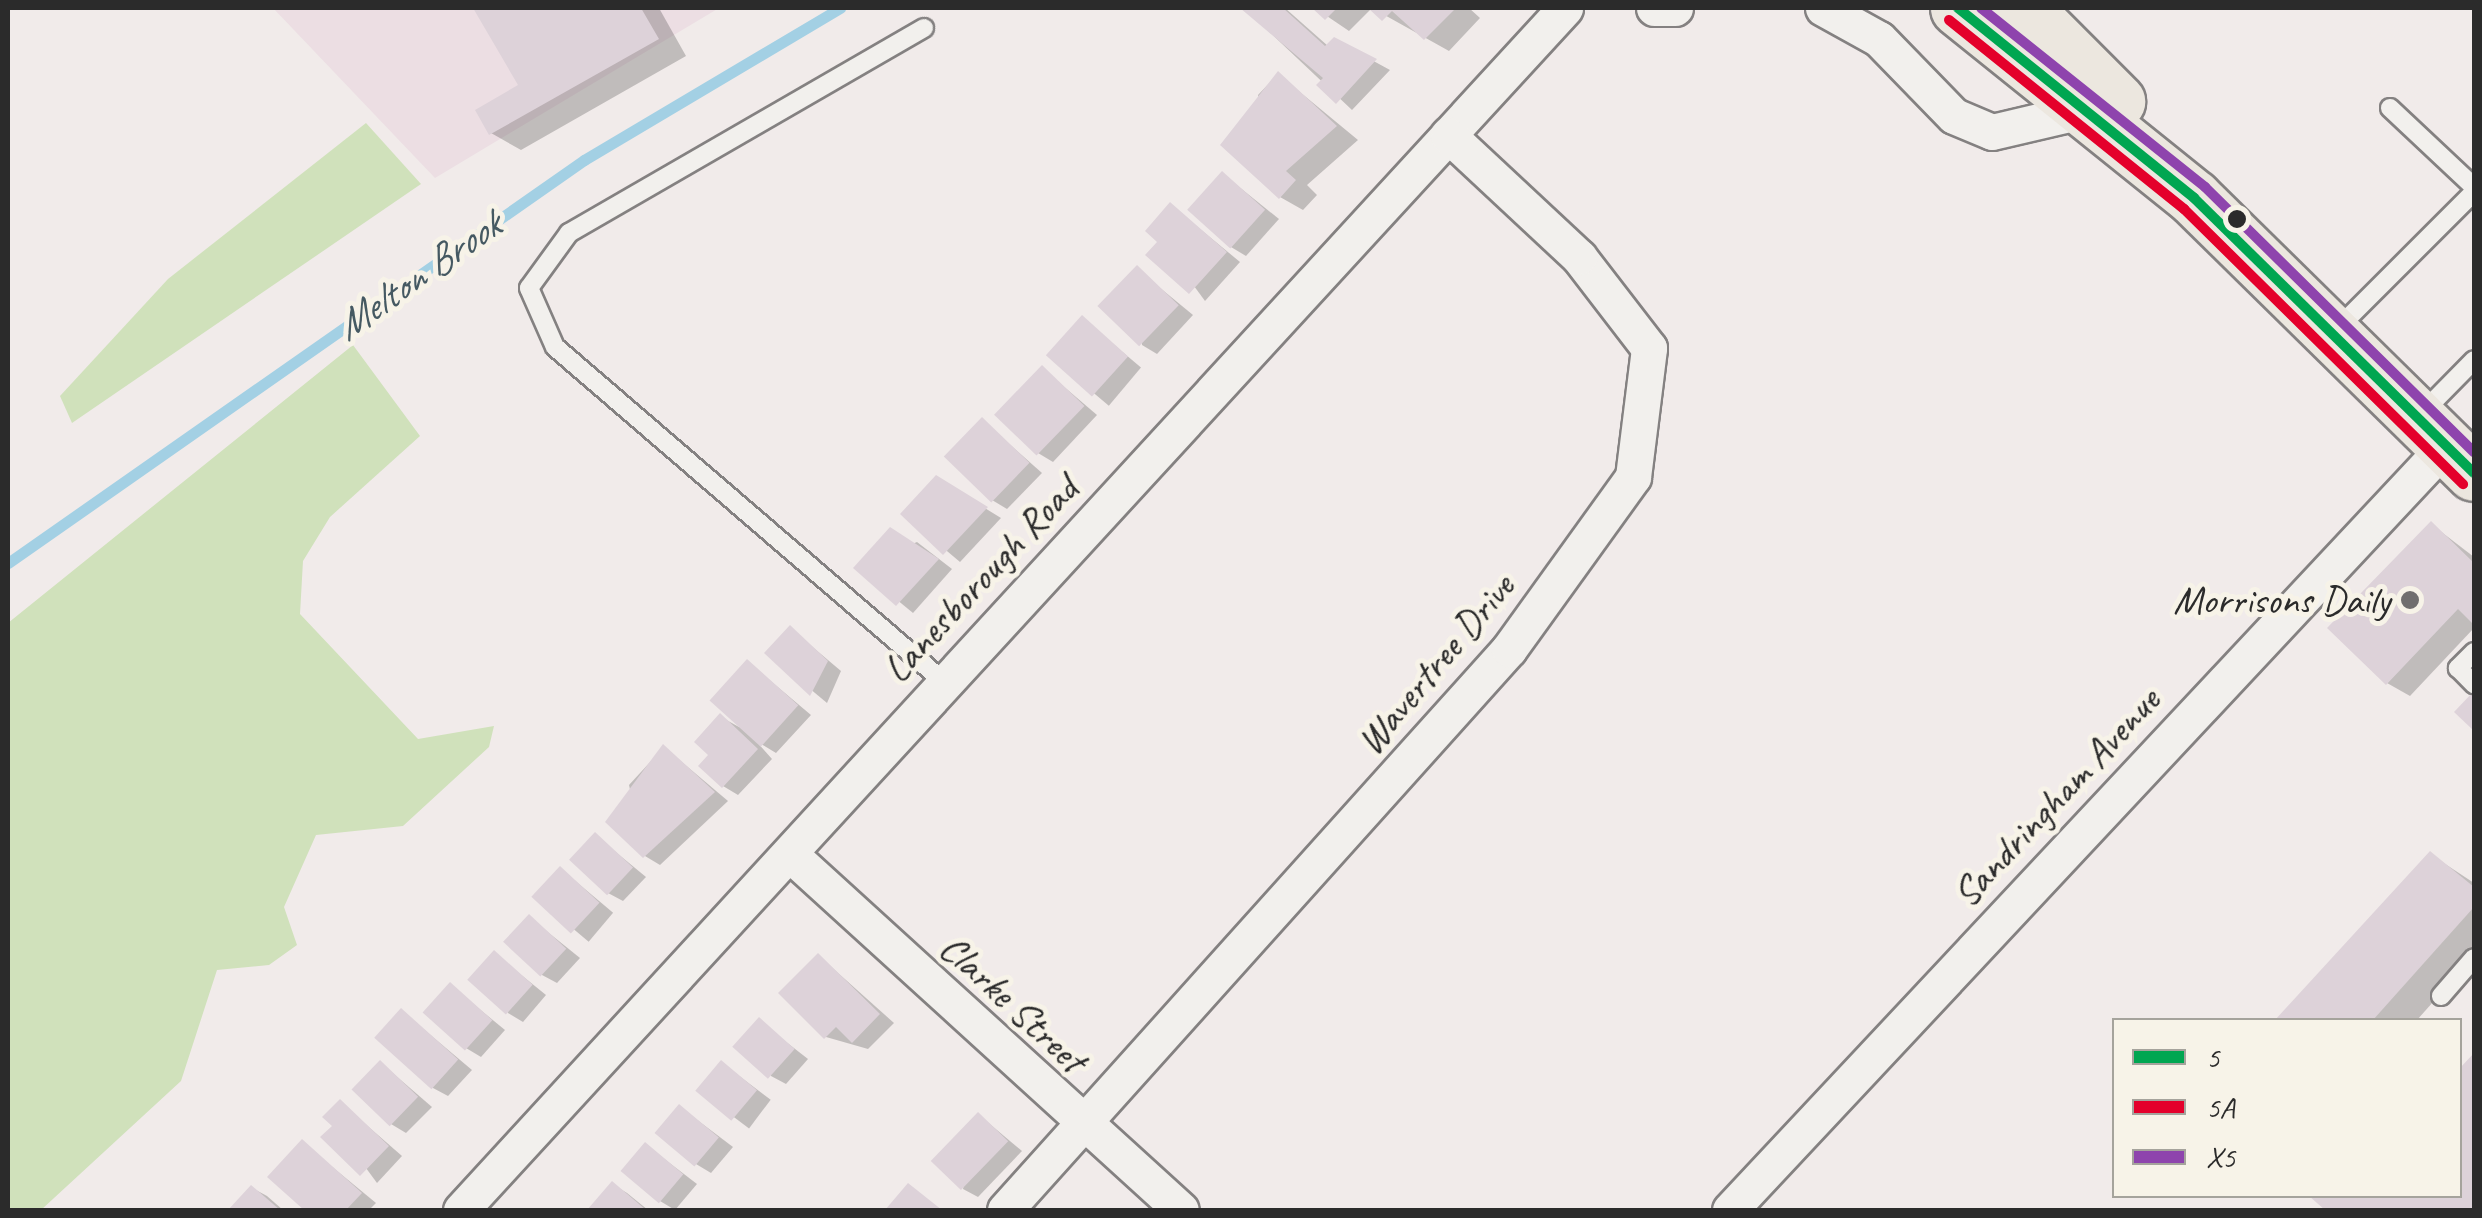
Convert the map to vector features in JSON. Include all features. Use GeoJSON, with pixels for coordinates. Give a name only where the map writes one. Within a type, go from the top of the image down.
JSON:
{"type":"FeatureCollection","features":[{"type":"Feature","properties":{"kind":"main road"},"geometry":{"type":"LineString","coordinates":[[1958,8],[2077,112],[2194,198],[2336,330],[2447,445]]}},
{"type":"Feature","properties":{"kind":"main road"},"geometry":{"type":"LineString","coordinates":[[2038,18],[2131,114],[2194,198]]}},
{"type":"Feature","properties":{"kind":"street","name":"Lanesborough Road"},"geometry":{"type":"LineString","coordinates":[[461,1210],[791,855],[942,681],[1565,8]]}},
{"type":"Feature","properties":{"kind":"street"},"geometry":{"type":"LineString","coordinates":[[1654,8],[1676,8]]}},
{"type":"Feature","properties":{"kind":"street"},"geometry":{"type":"LineString","coordinates":[[1824,8],[1878,39],[1954,116],[1992,132],[2077,112]]}},
{"type":"Feature","properties":{"kind":"street","name":"Wavertree Drive"},"geometry":{"type":"LineString","coordinates":[[1005,1210],[1509,649],[1633,477],[1650,348],[1579,257],[1448,135]]}},
{"type":"Feature","properties":{"kind":"street","name":"Sandringham Avenue"},"geometry":{"type":"LineString","coordinates":[[1730,1210],[2447,445]]}},
{"type":"Feature","properties":{"kind":"street","name":"Clarke Street"},"geometry":{"type":"LineString","coordinates":[[791,855],[1080,1123],[1181,1210]]}},
{"type":"Feature","properties":{"kind":"lane"},"geometry":{"type":"LineString","coordinates":[[924,28],[570,233],[528,288],[555,346],[942,681]]}},
{"type":"Feature","properties":{"kind":"lane"},"geometry":{"type":"LineString","coordinates":[[2336,330],[2474,190],[2390,108]]}},
{"type":"Feature","properties":{"kind":"lane"},"geometry":{"type":"LineString","coordinates":[[2447,445],[2474,360]]}},
{"type":"Feature","properties":{"kind":"lane"},"geometry":{"type":"LineString","coordinates":[[2474,652],[2458,668],[2474,684]]}},
{"type":"Feature","properties":{"kind":"lane"},"geometry":{"type":"LineString","coordinates":[[2441,996],[2474,958]]}},
{"type":"Feature","properties":{"kind":"shaded area"},"geometry":{"type":"Polygon","coordinates":[[[273,8],[719,8],[435,178],[273,8]]]}},
{"type":"Feature","properties":{"kind":"green space"},"geometry":{"type":"Polygon","coordinates":[[[366,123],[421,184],[72,423],[60,396],[168,279],[366,123]]]}},
{"type":"Feature","properties":{"kind":"green space"},"geometry":{"type":"Polygon","coordinates":[[[353,345],[420,436],[330,517],[303,561],[300,614],[418,739],[494,726],[489,747],[403,826],[316,835],[284,907],[297,945],[269,965],[217,970],[181,1081],[41,1210],[8,1210],[8,623],[353,345]]]}},
{"type":"Feature","properties":{"kind":"building"},"geometry":{"type":"Polygon","coordinates":[[[473,8],[641,8],[659,39],[489,135],[475,110],[518,85],[473,8]]]}},
{"type":"Feature","properties":{"kind":"building"},"geometry":{"type":"Polygon","coordinates":[[[1240,8],[1283,8],[1325,46],[1334,37],[1377,59],[1336,104],[1316,85],[1323,78],[1240,8]]]}},
{"type":"Feature","properties":{"kind":"building"},"geometry":{"type":"Polygon","coordinates":[[[1312,8],[1337,8],[1325,20],[1312,8]]]}},
{"type":"Feature","properties":{"kind":"building"},"geometry":{"type":"Polygon","coordinates":[[[1368,8],[1456,8],[1424,40],[1392,11],[1382,21],[1368,8]]]}},
{"type":"Feature","properties":{"kind":"building"},"geometry":{"type":"Polygon","coordinates":[[[1278,71],[1337,126],[1286,171],[1296,180],[1279,199],[1220,145],[1278,71]]]}},
{"type":"Feature","properties":{"kind":"building"},"geometry":{"type":"Polygon","coordinates":[[[1222,171],[1265,210],[1230,248],[1187,210],[1222,171]]]}},
{"type":"Feature","properties":{"kind":"building"},"geometry":{"type":"Polygon","coordinates":[[[1170,202],[1227,252],[1189,294],[1145,255],[1157,242],[1145,231],[1170,202]]]}},
{"type":"Feature","properties":{"kind":"building"},"geometry":{"type":"Polygon","coordinates":[[[1137,265],[1179,305],[1139,346],[1097,306],[1137,265]]]}},
{"type":"Feature","properties":{"kind":"building"},"geometry":{"type":"Polygon","coordinates":[[[1082,315],[1128,356],[1092,397],[1046,355],[1082,315]]]}},
{"type":"Feature","properties":{"kind":"building"},"geometry":{"type":"Polygon","coordinates":[[[1042,365],[1084,406],[1037,456],[994,415],[1042,365]]]}},
{"type":"Feature","properties":{"kind":"building"},"geometry":{"type":"Polygon","coordinates":[[[982,417],[1029,463],[991,502],[944,457],[982,417]]]}},
{"type":"Feature","properties":{"kind":"building"},"geometry":{"type":"Polygon","coordinates":[[[936,475],[988,507],[943,555],[900,514],[936,475]]]}},
{"type":"Feature","properties":{"kind":"building","name":"Morrisons Daily"},"geometry":{"type":"Polygon","coordinates":[[[2431,521],[2474,563],[2474,625],[2458,609],[2386,685],[2327,628],[2431,521]]]}},
{"type":"Feature","properties":{"kind":"building"},"geometry":{"type":"Polygon","coordinates":[[[890,527],[939,559],[896,606],[853,568],[890,527]]]}},
{"type":"Feature","properties":{"kind":"building"},"geometry":{"type":"Polygon","coordinates":[[[790,625],[828,661],[810,696],[764,653],[790,625]]]}},
{"type":"Feature","properties":{"kind":"building"},"geometry":{"type":"Polygon","coordinates":[[[747,659],[798,705],[761,747],[710,701],[747,659]]]}},
{"type":"Feature","properties":{"kind":"building"},"geometry":{"type":"Polygon","coordinates":[[[2474,691],[2474,731],[2454,712],[2474,691]]]}},
{"type":"Feature","properties":{"kind":"building"},"geometry":{"type":"Polygon","coordinates":[[[720,713],[758,749],[722,788],[698,766],[708,755],[694,742],[720,713]]]}},
{"type":"Feature","properties":{"kind":"building"},"geometry":{"type":"Polygon","coordinates":[[[663,744],[715,792],[643,858],[605,822],[663,744]]]}},
{"type":"Feature","properties":{"kind":"building"},"geometry":{"type":"Polygon","coordinates":[[[595,832],[633,867],[607,895],[569,860],[595,832]]]}},
{"type":"Feature","properties":{"kind":"building"},"geometry":{"type":"Polygon","coordinates":[[[2430,851],[2474,887],[2474,907],[2375,1018],[2277,1018],[2430,851]]]}},
{"type":"Feature","properties":{"kind":"building"},"geometry":{"type":"Polygon","coordinates":[[[560,866],[599,903],[571,934],[531,897],[560,866]]]}},
{"type":"Feature","properties":{"kind":"building"},"geometry":{"type":"Polygon","coordinates":[[[529,914],[566,949],[540,977],[503,942],[529,914]]]}},
{"type":"Feature","properties":{"kind":"building"},"geometry":{"type":"Polygon","coordinates":[[[494,950],[533,985],[506,1015],[467,980],[494,950]]]}},
{"type":"Feature","properties":{"kind":"building"},"geometry":{"type":"Polygon","coordinates":[[[818,953],[880,1014],[852,1043],[836,1027],[824,1039],[778,993],[818,953]]]}},
{"type":"Feature","properties":{"kind":"building"},"geometry":{"type":"Polygon","coordinates":[[[450,982],[492,1020],[465,1051],[423,1012],[450,982]]]}},
{"type":"Feature","properties":{"kind":"building"},"geometry":{"type":"Polygon","coordinates":[[[401,1008],[458,1060],[431,1089],[374,1038],[401,1008]]]}},
{"type":"Feature","properties":{"kind":"building"},"geometry":{"type":"Polygon","coordinates":[[[759,1017],[795,1049],[768,1079],[732,1047],[759,1017]]]}},
{"type":"Feature","properties":{"kind":"building"},"geometry":{"type":"Polygon","coordinates":[[[2474,1053],[2474,1210],[2325,1210],[2311,1198],[2462,1198],[2462,1066],[2474,1053]]]}},
{"type":"Feature","properties":{"kind":"building"},"geometry":{"type":"Polygon","coordinates":[[[380,1060],[418,1097],[390,1126],[352,1089],[380,1060]]]}},
{"type":"Feature","properties":{"kind":"building"},"geometry":{"type":"Polygon","coordinates":[[[721,1060],[757,1090],[731,1121],[695,1091],[721,1060]]]}},
{"type":"Feature","properties":{"kind":"building"},"geometry":{"type":"Polygon","coordinates":[[[340,1099],[389,1146],[360,1176],[320,1137],[332,1126],[322,1117],[340,1099]]]}},
{"type":"Feature","properties":{"kind":"building"},"geometry":{"type":"Polygon","coordinates":[[[679,1104],[719,1137],[694,1167],[655,1133],[679,1104]]]}},
{"type":"Feature","properties":{"kind":"building"},"geometry":{"type":"Polygon","coordinates":[[[978,1112],[1008,1141],[961,1190],[931,1161],[978,1112]]]}},
{"type":"Feature","properties":{"kind":"building"},"geometry":{"type":"Polygon","coordinates":[[[302,1139],[362,1193],[346,1210],[304,1210],[267,1177],[302,1139]]]}},
{"type":"Feature","properties":{"kind":"building"},"geometry":{"type":"Polygon","coordinates":[[[645,1142],[683,1174],[659,1203],[621,1171],[645,1142]]]}},
{"type":"Feature","properties":{"kind":"building"},"geometry":{"type":"Polygon","coordinates":[[[612,1181],[646,1210],[587,1210],[612,1181]]]}},
{"type":"Feature","properties":{"kind":"building"},"geometry":{"type":"Polygon","coordinates":[[[908,1183],[942,1210],[885,1210],[908,1183]]]}},
{"type":"Feature","properties":{"kind":"building"},"geometry":{"type":"Polygon","coordinates":[[[251,1185],[280,1210],[228,1210],[251,1185]]]}},
{"type":"Feature","properties":{"kind":"waterway","name":"Melton Brook"},"geometry":{"type":"LineString","coordinates":[[8,563],[584,160],[840,8]]}},
{"type":"Feature","properties":{"kind":"transit line","name":"5"},"geometry":{"type":"LineString","coordinates":[[1958,8],[2194,198],[2474,473]]}},
{"type":"Feature","properties":{"kind":"transit line","name":"X5"},"geometry":{"type":"LineString","coordinates":[[1981,8],[2205,187],[2474,452]]}},
{"type":"Feature","properties":{"kind":"transit line","name":"5A"},"geometry":{"type":"LineString","coordinates":[[1949,20],[2184,209],[2463,484]]}},
{"type":"Feature","properties":{"kind":"place","name":"Morrisons Daily"},"geometry":{"type":"Point","coordinates":[2410,600]}}]}
